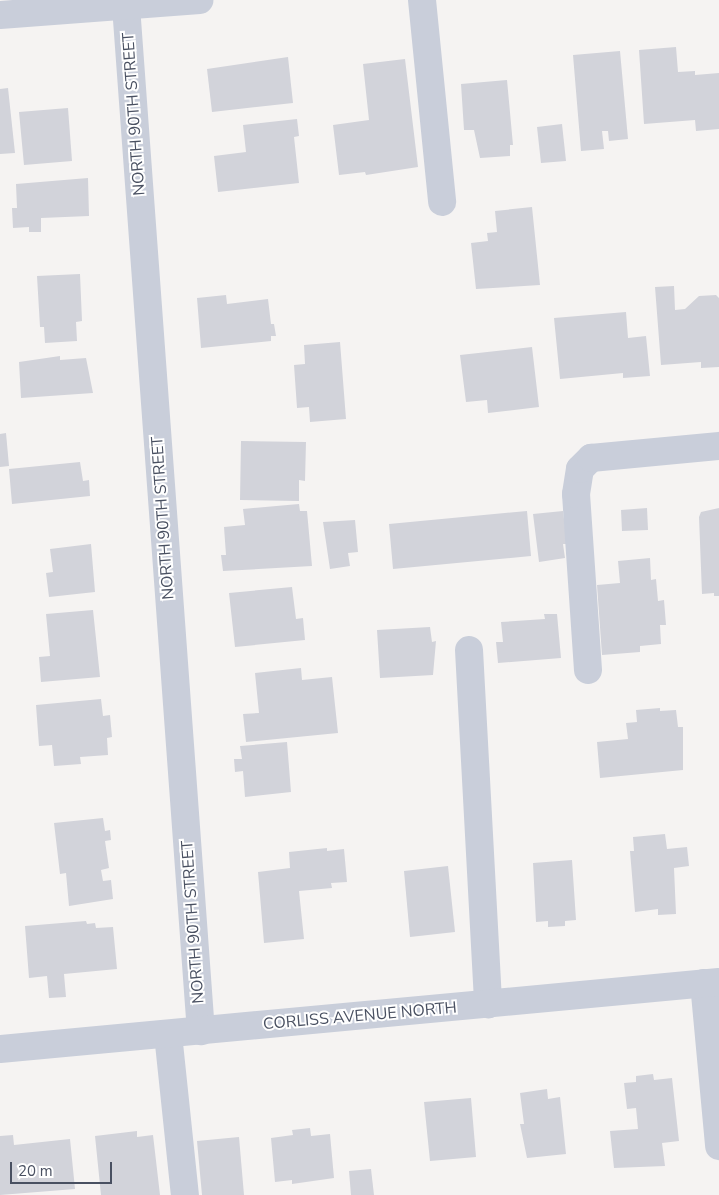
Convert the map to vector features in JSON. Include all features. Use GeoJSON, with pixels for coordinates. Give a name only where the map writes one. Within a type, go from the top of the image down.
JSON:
{"type":"FeatureCollection","features":[{"type":"Feature","properties":{"kind":"street"},"geometry":{"type":"LineString","coordinates":[[0,15],[199,0]]}},
{"type":"Feature","properties":{"kind":"street"},"geometry":{"type":"LineString","coordinates":[[422,0],[442,202]]}},
{"type":"Feature","properties":{"kind":"street","name":"NORTH 90TH STREET"},"geometry":{"type":"LineString","coordinates":[[126,6],[201,1031]]}},
{"type":"Feature","properties":{"kind":"street"},"geometry":{"type":"LineString","coordinates":[[588,670],[576,494],[580,469],[591,458],[719,446]]}},
{"type":"Feature","properties":{"kind":"street"},"geometry":{"type":"LineString","coordinates":[[469,650],[488,1004]]}},
{"type":"Feature","properties":{"kind":"street"},"geometry":{"type":"LineString","coordinates":[[711,983],[719,1146]]}},
{"type":"Feature","properties":{"kind":"street","name":"CORLISS AVENUE NORTH"},"geometry":{"type":"LineString","coordinates":[[0,1049],[711,983]]}},
{"type":"Feature","properties":{"kind":"street"},"geometry":{"type":"LineString","coordinates":[[168,1034],[184,1195]]}},
{"type":"Feature","properties":{"kind":"building"},"geometry":{"type":"Polygon","coordinates":[[[676,47],[678,72],[695,71],[695,75],[719,73],[719,129],[696,131],[695,120],[644,124],[639,50],[676,47]]]}},
{"type":"Feature","properties":{"kind":"building"},"geometry":{"type":"Polygon","coordinates":[[[620,51],[628,139],[609,141],[608,131],[602,131],[604,149],[581,151],[573,55],[620,51]]]}},
{"type":"Feature","properties":{"kind":"building"},"geometry":{"type":"Polygon","coordinates":[[[288,57],[293,103],[212,112],[207,69],[288,57]]]}},
{"type":"Feature","properties":{"kind":"building"},"geometry":{"type":"Polygon","coordinates":[[[405,59],[418,167],[366,175],[365,172],[339,175],[333,125],[369,120],[363,64],[405,59]]]}},
{"type":"Feature","properties":{"kind":"building"},"geometry":{"type":"Polygon","coordinates":[[[507,80],[513,145],[510,145],[510,156],[480,158],[474,130],[464,130],[461,84],[507,80]]]}},
{"type":"Feature","properties":{"kind":"building"},"geometry":{"type":"Polygon","coordinates":[[[8,88],[15,153],[0,154],[0,89],[8,88]]]}},
{"type":"Feature","properties":{"kind":"building"},"geometry":{"type":"Polygon","coordinates":[[[68,108],[72,161],[24,165],[19,112],[68,108]]]}},
{"type":"Feature","properties":{"kind":"building"},"geometry":{"type":"Polygon","coordinates":[[[297,119],[299,136],[294,137],[299,183],[218,192],[214,156],[246,152],[243,125],[297,119]]]}},
{"type":"Feature","properties":{"kind":"building"},"geometry":{"type":"Polygon","coordinates":[[[562,124],[566,161],[541,163],[537,127],[562,124]]]}},
{"type":"Feature","properties":{"kind":"building"},"geometry":{"type":"Polygon","coordinates":[[[88,178],[89,216],[41,218],[41,232],[29,232],[29,227],[13,228],[12,208],[17,208],[16,184],[88,178]]]}},
{"type":"Feature","properties":{"kind":"building"},"geometry":{"type":"Polygon","coordinates":[[[532,207],[540,285],[476,289],[471,243],[488,241],[487,233],[497,232],[495,211],[532,207]]]}},
{"type":"Feature","properties":{"kind":"building"},"geometry":{"type":"Polygon","coordinates":[[[80,274],[82,321],[76,322],[77,341],[45,343],[44,327],[40,327],[37,276],[80,274]]]}},
{"type":"Feature","properties":{"kind":"building"},"geometry":{"type":"Polygon","coordinates":[[[674,286],[675,310],[685,309],[699,296],[716,295],[719,298],[719,367],[701,368],[701,362],[661,365],[655,287],[674,286]]]}},
{"type":"Feature","properties":{"kind":"building"},"geometry":{"type":"Polygon","coordinates":[[[226,295],[227,304],[268,299],[271,324],[274,324],[276,336],[271,336],[271,341],[201,348],[197,298],[226,295]]]}},
{"type":"Feature","properties":{"kind":"building"},"geometry":{"type":"Polygon","coordinates":[[[626,312],[628,338],[646,336],[650,376],[623,378],[623,373],[560,379],[554,318],[626,312]]]}},
{"type":"Feature","properties":{"kind":"building"},"geometry":{"type":"Polygon","coordinates":[[[340,342],[346,419],[310,422],[309,407],[297,408],[294,365],[305,364],[304,345],[340,342]]]}},
{"type":"Feature","properties":{"kind":"building"},"geometry":{"type":"Polygon","coordinates":[[[532,347],[539,407],[488,413],[487,400],[466,402],[460,355],[532,347]]]}},
{"type":"Feature","properties":{"kind":"building"},"geometry":{"type":"Polygon","coordinates":[[[60,356],[60,360],[86,358],[93,393],[21,398],[19,362],[60,356]]]}},
{"type":"Feature","properties":{"kind":"building"},"geometry":{"type":"Polygon","coordinates":[[[6,433],[9,466],[0,467],[0,434],[6,433]]]}},
{"type":"Feature","properties":{"kind":"building"},"geometry":{"type":"Polygon","coordinates":[[[241,441],[306,442],[305,481],[299,480],[299,501],[240,500],[241,441]]]}},
{"type":"Feature","properties":{"kind":"building"},"geometry":{"type":"Polygon","coordinates":[[[80,462],[83,481],[89,480],[90,496],[12,504],[9,469],[80,462]]]}},
{"type":"Feature","properties":{"kind":"building"},"geometry":{"type":"Polygon","coordinates":[[[299,504],[300,511],[307,511],[312,566],[223,571],[221,555],[226,555],[224,527],[245,525],[243,509],[299,504]]]}},
{"type":"Feature","properties":{"kind":"building"},"geometry":{"type":"Polygon","coordinates":[[[647,508],[648,530],[622,531],[621,510],[647,508]]]}},
{"type":"Feature","properties":{"kind":"building"},"geometry":{"type":"Polygon","coordinates":[[[719,508],[719,596],[714,596],[714,593],[702,594],[699,517],[701,512],[719,508]]]}},
{"type":"Feature","properties":{"kind":"building"},"geometry":{"type":"Polygon","coordinates":[[[527,511],[531,556],[393,569],[389,524],[527,511]]]}},
{"type":"Feature","properties":{"kind":"building"},"geometry":{"type":"Polygon","coordinates":[[[563,511],[567,544],[563,544],[565,558],[539,562],[533,514],[563,511]]]}},
{"type":"Feature","properties":{"kind":"building"},"geometry":{"type":"Polygon","coordinates":[[[355,520],[358,552],[348,553],[350,566],[330,569],[323,522],[355,520]]]}},
{"type":"Feature","properties":{"kind":"building"},"geometry":{"type":"Polygon","coordinates":[[[91,544],[95,592],[49,597],[46,573],[53,572],[50,549],[91,544]]]}},
{"type":"Feature","properties":{"kind":"building"},"geometry":{"type":"Polygon","coordinates":[[[650,558],[651,580],[656,579],[658,601],[664,600],[666,625],[660,625],[661,644],[640,646],[640,652],[602,655],[597,585],[620,583],[618,561],[650,558]]]}},
{"type":"Feature","properties":{"kind":"building"},"geometry":{"type":"Polygon","coordinates":[[[292,587],[296,619],[303,618],[305,640],[235,647],[229,593],[292,587]]]}},
{"type":"Feature","properties":{"kind":"building"},"geometry":{"type":"Polygon","coordinates":[[[93,610],[100,677],[41,682],[39,657],[50,656],[46,614],[93,610]]]}},
{"type":"Feature","properties":{"kind":"building"},"geometry":{"type":"Polygon","coordinates":[[[544,614],[557,614],[561,658],[498,663],[496,642],[503,642],[501,622],[545,619],[544,614]]]}},
{"type":"Feature","properties":{"kind":"building"},"geometry":{"type":"Polygon","coordinates":[[[430,627],[432,642],[436,641],[433,675],[380,678],[377,630],[430,627]]]}},
{"type":"Feature","properties":{"kind":"building"},"geometry":{"type":"Polygon","coordinates":[[[301,668],[302,680],[332,677],[338,733],[246,742],[243,714],[259,713],[255,673],[301,668]]]}},
{"type":"Feature","properties":{"kind":"building"},"geometry":{"type":"Polygon","coordinates":[[[101,699],[103,716],[110,715],[112,737],[107,738],[108,755],[80,757],[81,764],[54,766],[52,745],[39,746],[36,705],[101,699]]]}},
{"type":"Feature","properties":{"kind":"building"},"geometry":{"type":"Polygon","coordinates":[[[660,708],[660,711],[676,710],[678,727],[683,727],[683,770],[600,778],[597,742],[628,739],[626,723],[637,722],[636,710],[660,708]]]}},
{"type":"Feature","properties":{"kind":"building"},"geometry":{"type":"Polygon","coordinates":[[[287,742],[291,792],[245,797],[243,771],[235,772],[234,759],[242,759],[240,746],[287,742]]]}},
{"type":"Feature","properties":{"kind":"building"},"geometry":{"type":"Polygon","coordinates":[[[103,818],[105,831],[110,830],[111,840],[105,841],[109,868],[101,870],[103,881],[111,880],[113,899],[69,906],[66,873],[60,874],[54,823],[103,818]]]}},
{"type":"Feature","properties":{"kind":"building"},"geometry":{"type":"Polygon","coordinates":[[[665,834],[667,849],[687,847],[689,866],[674,868],[676,914],[658,915],[658,909],[635,912],[630,851],[634,851],[633,837],[665,834]]]}},
{"type":"Feature","properties":{"kind":"building"},"geometry":{"type":"Polygon","coordinates":[[[327,848],[327,851],[344,849],[347,882],[331,883],[332,888],[299,891],[304,939],[264,943],[258,872],[290,868],[289,852],[327,848]]]}},
{"type":"Feature","properties":{"kind":"building"},"geometry":{"type":"Polygon","coordinates":[[[572,860],[576,920],[565,921],[565,926],[548,927],[548,921],[536,922],[533,863],[572,860]]]}},
{"type":"Feature","properties":{"kind":"building"},"geometry":{"type":"Polygon","coordinates":[[[448,866],[455,932],[410,937],[404,871],[448,866]]]}},
{"type":"Feature","properties":{"kind":"building"},"geometry":{"type":"Polygon","coordinates":[[[86,921],[87,924],[95,923],[96,928],[113,927],[117,969],[64,974],[66,997],[49,998],[47,976],[29,978],[25,926],[86,921]]]}},
{"type":"Feature","properties":{"kind":"building"},"geometry":{"type":"Polygon","coordinates":[[[653,1074],[654,1080],[672,1078],[679,1141],[662,1143],[665,1166],[614,1168],[610,1131],[638,1129],[636,1108],[627,1109],[624,1083],[636,1082],[636,1076],[653,1074]]]}},
{"type":"Feature","properties":{"kind":"building"},"geometry":{"type":"Polygon","coordinates":[[[547,1089],[548,1099],[560,1097],[566,1154],[527,1158],[520,1124],[524,1124],[520,1093],[547,1089]]]}},
{"type":"Feature","properties":{"kind":"building"},"geometry":{"type":"Polygon","coordinates":[[[471,1098],[476,1157],[430,1161],[424,1102],[471,1098]]]}},
{"type":"Feature","properties":{"kind":"building"},"geometry":{"type":"Polygon","coordinates":[[[310,1128],[311,1136],[330,1134],[334,1178],[292,1184],[292,1180],[275,1182],[271,1138],[293,1135],[292,1130],[310,1128]]]}},
{"type":"Feature","properties":{"kind":"building"},"geometry":{"type":"Polygon","coordinates":[[[137,1131],[137,1137],[153,1135],[160,1195],[101,1195],[95,1136],[137,1131]]]}},
{"type":"Feature","properties":{"kind":"building"},"geometry":{"type":"Polygon","coordinates":[[[13,1135],[14,1145],[70,1139],[75,1189],[0,1195],[0,1136],[13,1135]]]}},
{"type":"Feature","properties":{"kind":"building"},"geometry":{"type":"Polygon","coordinates":[[[239,1137],[244,1195],[202,1195],[197,1141],[239,1137]]]}},
{"type":"Feature","properties":{"kind":"building"},"geometry":{"type":"Polygon","coordinates":[[[371,1169],[374,1195],[351,1195],[349,1171],[371,1169]]]}}]}
